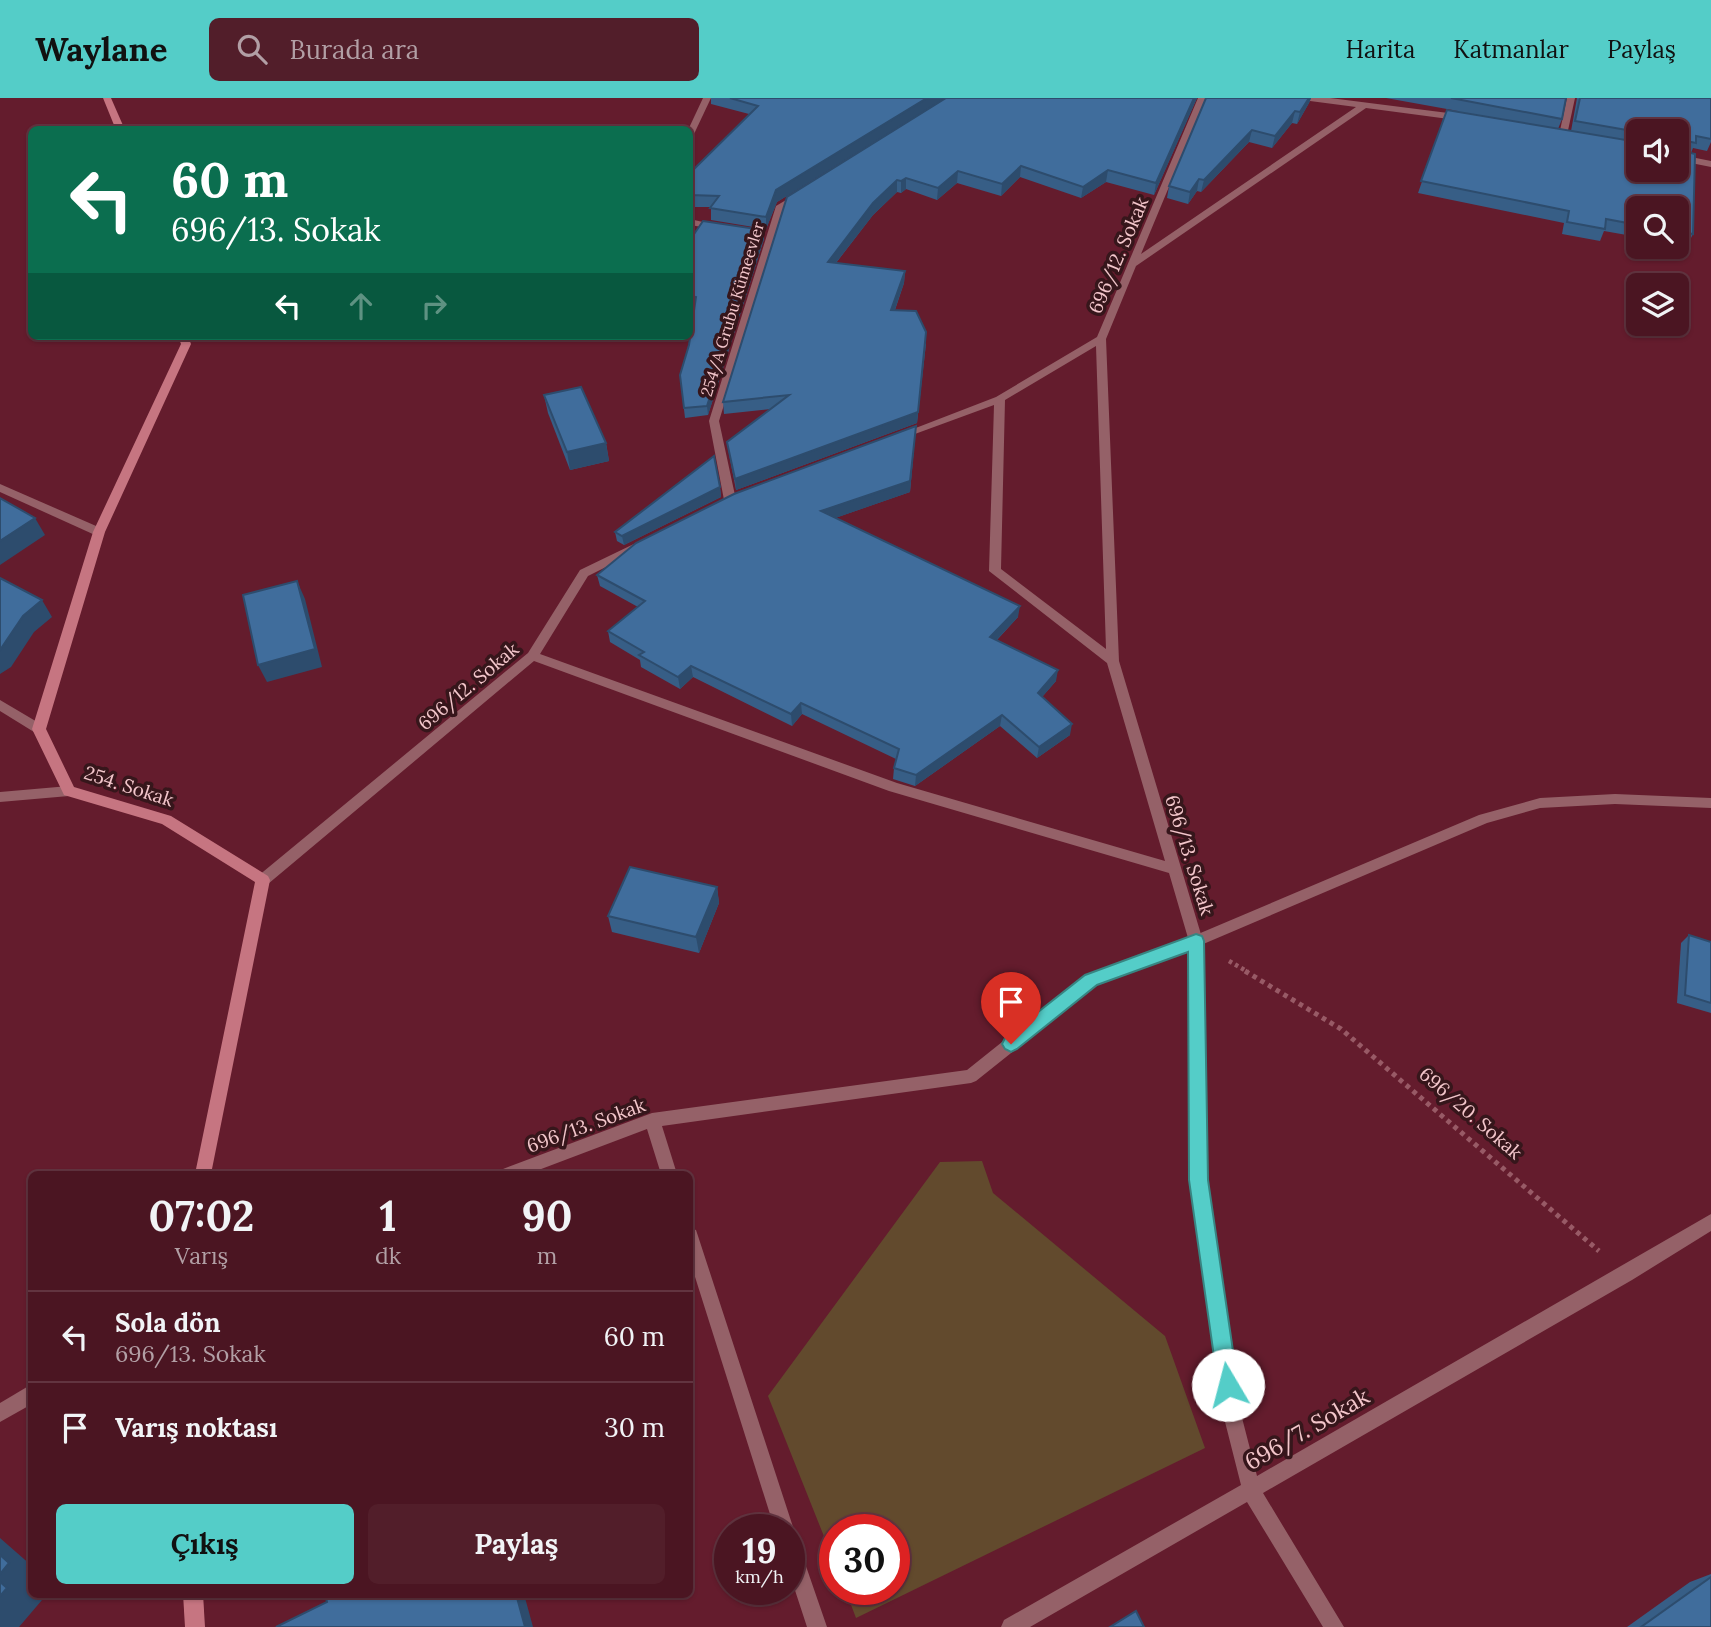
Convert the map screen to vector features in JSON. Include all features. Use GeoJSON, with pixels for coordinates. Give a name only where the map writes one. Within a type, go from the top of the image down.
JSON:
{"type":"FeatureCollection","features":[{"type":"Feature","properties":{"kind":"street"},"geometry":{"type":"LineString","coordinates":[[107,98],[119,126]]}},
{"type":"Feature","properties":{"kind":"street"},"geometry":{"type":"LineString","coordinates":[[693,128],[707,98]]}},
{"type":"Feature","properties":{"kind":"street","name":"696/12. Sokak"},"geometry":{"type":"LineString","coordinates":[[884,442],[1000,399],[1101,339],[1202,98]]}},
{"type":"Feature","properties":{"kind":"street"},"geometry":{"type":"LineString","coordinates":[[1310,98],[1437,110],[1474,120]]}},
{"type":"Feature","properties":{"kind":"street"},"geometry":{"type":"LineString","coordinates":[[1563,135],[1571,98]]}},
{"type":"Feature","properties":{"kind":"street"},"geometry":{"type":"LineString","coordinates":[[1132,265],[1364,105]]}},
{"type":"Feature","properties":{"kind":"street"},"geometry":{"type":"LineString","coordinates":[[1550,133],[1576,137]]}},
{"type":"Feature","properties":{"kind":"street"},"geometry":{"type":"LineString","coordinates":[[1689,160],[1711,164]]}},
{"type":"Feature","properties":{"kind":"street","name":"254/A Grubu Kümeevler"},"geometry":{"type":"LineString","coordinates":[[730,500],[714,421],[781,206],[817,185]]}},
{"type":"Feature","properties":{"kind":"street"},"geometry":{"type":"LineString","coordinates":[[693,223],[731,229]]}},
{"type":"Feature","properties":{"kind":"street"},"geometry":{"type":"LineString","coordinates":[[758,233],[772,235]]}},
{"type":"Feature","properties":{"kind":"street","name":"696/13. Sokak"},"geometry":{"type":"LineString","coordinates":[[517,1171],[652,1119],[971,1076],[1091,980],[1196,941],[1113,661],[1101,339]]}},
{"type":"Feature","properties":{"kind":"street"},"geometry":{"type":"LineString","coordinates":[[0,705],[39,729],[99,532],[186,344],[184,340]]}},
{"type":"Feature","properties":{"kind":"street"},"geometry":{"type":"LineString","coordinates":[[1000,399],[995,570],[1113,661]]}},
{"type":"Feature","properties":{"kind":"street"},"geometry":{"type":"LineString","coordinates":[[0,488],[99,532]]}},
{"type":"Feature","properties":{"kind":"street"},"geometry":{"type":"LineString","coordinates":[[718,506],[743,495]]}},
{"type":"Feature","properties":{"kind":"street","name":"696/12. Sokak"},"geometry":{"type":"LineString","coordinates":[[263,880],[532,656],[584,573],[657,536]]}},
{"type":"Feature","properties":{"kind":"street"},"geometry":{"type":"LineString","coordinates":[[532,656],[894,787],[1174,869]]}},
{"type":"Feature","properties":{"kind":"street","name":"254. Sokak"},"geometry":{"type":"LineString","coordinates":[[39,729],[69,790],[166,820],[263,880]]}},
{"type":"Feature","properties":{"kind":"street"},"geometry":{"type":"LineString","coordinates":[[0,797],[69,790]]}},
{"type":"Feature","properties":{"kind":"street"},"geometry":{"type":"LineString","coordinates":[[1334,1627],[1251,1490],[1231,1410],[1199,1180],[1196,941],[1484,818],[1540,803],[1615,799],[1711,803]]}},
{"type":"Feature","properties":{"kind":"street"},"geometry":{"type":"LineString","coordinates":[[204,1171],[263,880]]}},
{"type":"Feature","properties":{"kind":"street"},"geometry":{"type":"LineString","coordinates":[[652,1119],[668,1171]]}},
{"type":"Feature","properties":{"kind":"street"},"geometry":{"type":"LineString","coordinates":[[1626,1274],[1711,1222]]}},
{"type":"Feature","properties":{"kind":"street"},"geometry":{"type":"LineString","coordinates":[[693,1245],[780,1514]]}},
{"type":"Feature","properties":{"kind":"street","name":"696/7. Sokak"},"geometry":{"type":"LineString","coordinates":[[1011,1627],[1626,1274]]}},
{"type":"Feature","properties":{"kind":"street"},"geometry":{"type":"LineString","coordinates":[[0,1413],[28,1396]]}},
{"type":"Feature","properties":{"kind":"street"},"geometry":{"type":"LineString","coordinates":[[805,1591],[817,1627]]}},
{"type":"Feature","properties":{"kind":"street"},"geometry":{"type":"LineString","coordinates":[[193,1598],[195,1627]]}},
{"type":"Feature","properties":{"kind":"path","name":"696/20. Sokak"},"geometry":{"type":"LineString","coordinates":[[1196,941],[1341,1029],[1626,1274]]}},
{"type":"Feature","properties":{"kind":"shaded area"},"geometry":{"type":"Polygon","coordinates":[[[982,1161],[993,1193],[1165,1336],[1205,1448],[910,1592],[910,1514],[819,1514],[819,1524],[768,1396],[940,1162],[982,1161]]]}},
{"type":"Feature","properties":{"kind":"shaded area"},"geometry":{"type":"Polygon","coordinates":[[[851,1605],[883,1605],[856,1618],[851,1605]]]}},
{"type":"Feature","properties":{"kind":"building"},"geometry":{"type":"Polygon","coordinates":[[[730,98],[927,98],[776,190],[766,217],[710,208],[719,196],[693,195],[693,170],[758,106],[730,98]]]}},
{"type":"Feature","properties":{"kind":"building"},"geometry":{"type":"Polygon","coordinates":[[[946,98],[1194,98],[1156,183],[1108,170],[1083,187],[1021,166],[1002,184],[958,171],[938,188],[906,178],[897,180],[873,203],[828,262],[905,271],[891,310],[916,311],[926,332],[918,412],[735,479],[727,442],[789,395],[723,402],[787,197],[946,98]]]}},
{"type":"Feature","properties":{"kind":"building"},"geometry":{"type":"Polygon","coordinates":[[[1206,98],[1309,98],[1300,112],[1295,111],[1275,136],[1252,130],[1204,180],[1199,179],[1190,192],[1169,186],[1206,98]]]}},
{"type":"Feature","properties":{"kind":"building"},"geometry":{"type":"Polygon","coordinates":[[[1451,98],[1566,98],[1562,119],[1451,98]]]}},
{"type":"Feature","properties":{"kind":"building"},"geometry":{"type":"Polygon","coordinates":[[[1580,98],[1711,98],[1711,139],[1696,136],[1696,143],[1689,142],[1689,119],[1626,119],[1626,130],[1575,121],[1580,98]]]}},
{"type":"Feature","properties":{"kind":"building"},"geometry":{"type":"Polygon","coordinates":[[[1447,110],[1626,140],[1626,182],[1689,182],[1689,152],[1695,154],[1693,234],[1689,233],[1689,196],[1626,196],[1626,223],[1606,219],[1605,229],[1567,222],[1569,211],[1421,181],[1447,110]]]}},
{"type":"Feature","properties":{"kind":"building"},"geometry":{"type":"Polygon","coordinates":[[[703,221],[763,230],[707,406],[684,408],[680,375],[690,340],[693,340],[696,297],[693,296],[693,236],[703,221]]]}},
{"type":"Feature","properties":{"kind":"building"},"geometry":{"type":"Polygon","coordinates":[[[581,387],[606,443],[567,452],[544,395],[581,387]]]}},
{"type":"Feature","properties":{"kind":"building"},"geometry":{"type":"Polygon","coordinates":[[[916,426],[910,481],[821,511],[1020,606],[990,637],[1058,670],[1038,693],[1072,724],[1039,747],[1002,715],[916,775],[894,768],[899,749],[801,703],[791,714],[691,666],[678,677],[639,655],[644,652],[608,631],[645,601],[597,575],[636,543],[734,494],[916,426]]]}},
{"type":"Feature","properties":{"kind":"building"},"geometry":{"type":"Polygon","coordinates":[[[714,456],[720,487],[622,536],[615,532],[714,456]]]}},
{"type":"Feature","properties":{"kind":"building"},"geometry":{"type":"Polygon","coordinates":[[[0,498],[35,518],[0,541],[0,498]]]}},
{"type":"Feature","properties":{"kind":"building"},"geometry":{"type":"Polygon","coordinates":[[[0,578],[42,600],[23,616],[0,650],[0,578]]]}},
{"type":"Feature","properties":{"kind":"building"},"geometry":{"type":"Polygon","coordinates":[[[297,581],[315,649],[258,665],[243,595],[297,581]]]}},
{"type":"Feature","properties":{"kind":"building"},"geometry":{"type":"Polygon","coordinates":[[[630,867],[717,887],[696,937],[608,916],[630,867]]]}},
{"type":"Feature","properties":{"kind":"building"},"geometry":{"type":"Polygon","coordinates":[[[1689,935],[1711,942],[1711,1003],[1685,995],[1689,935]]]}},
{"type":"Feature","properties":{"kind":"building"},"geometry":{"type":"Polygon","coordinates":[[[0,1555],[9,1563],[0,1574],[0,1555]]]}},
{"type":"Feature","properties":{"kind":"building"},"geometry":{"type":"Polygon","coordinates":[[[1711,1577],[1711,1627],[1641,1627],[1711,1577]]]}},
{"type":"Feature","properties":{"kind":"building"},"geometry":{"type":"Polygon","coordinates":[[[0,1582],[7,1588],[0,1596],[0,1582]]]}},
{"type":"Feature","properties":{"kind":"building"},"geometry":{"type":"Polygon","coordinates":[[[326,1598],[517,1598],[525,1627],[276,1627],[327,1602],[326,1598]]]}},
{"type":"Feature","properties":{"kind":"building"},"geometry":{"type":"Polygon","coordinates":[[[1136,1611],[1144,1627],[1110,1627],[1136,1611]]]}},
{"type":"Feature","properties":{"kind":"route"},"geometry":{"type":"LineString","coordinates":[[1011,1044],[1091,980],[1196,941],[1199,1180],[1228,1385]]}}]}
